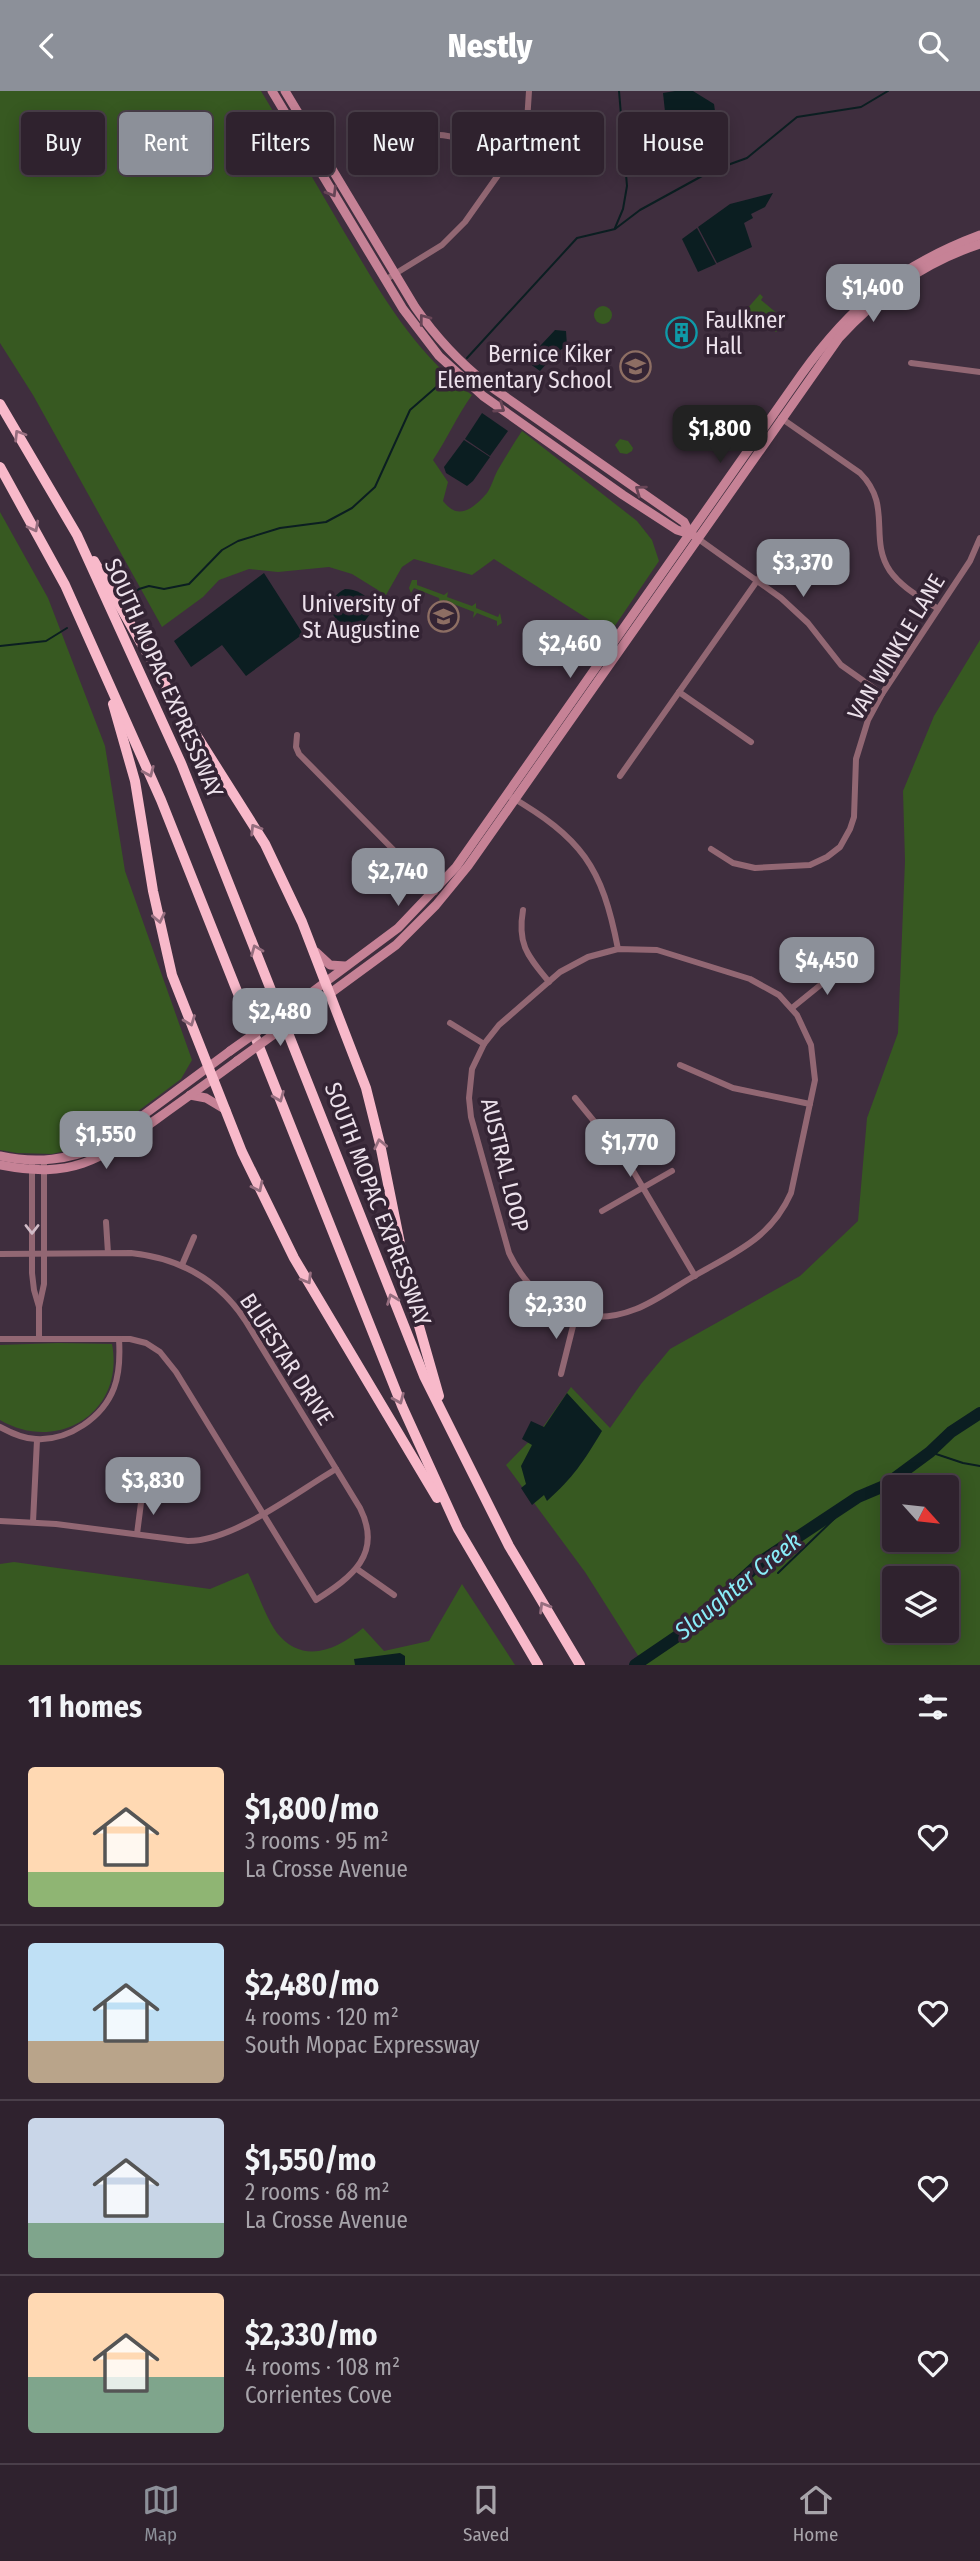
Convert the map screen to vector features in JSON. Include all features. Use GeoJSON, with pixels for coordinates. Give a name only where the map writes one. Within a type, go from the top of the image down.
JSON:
{"type":"FeatureCollection","features":[{"type":"Feature","properties":{"kind":"highway","name":"SOUTH MOPAC EXPRESSWAY"},"geometry":{"type":"LineString","coordinates":[[0,404],[77,535],[181,763],[424,1376],[509,1546],[580,1665]]}},
{"type":"Feature","properties":{"kind":"highway"},"geometry":{"type":"LineString","coordinates":[[0,467],[65,585],[185,856],[401,1406],[458,1529]]}},
{"type":"Feature","properties":{"kind":"highway"},"geometry":{"type":"LineString","coordinates":[[77,535],[102,573],[171,695],[265,844],[297,911],[366,1088],[411,1298],[449,1429]]}},
{"type":"Feature","properties":{"kind":"highway"},"geometry":{"type":"LineString","coordinates":[[101,665],[135,781],[153,891],[172,975],[257,1187],[293,1258],[538,1665]]}},
{"type":"Feature","properties":{"kind":"street"},"geometry":{"type":"LineString","coordinates":[[528,112],[529,91]]}},
{"type":"Feature","properties":{"kind":"street"},"geometry":{"type":"LineString","coordinates":[[279,92],[420,315],[465,365],[684,521],[694,536]]}},
{"type":"Feature","properties":{"kind":"street"},"geometry":{"type":"LineString","coordinates":[[279,92],[385,280],[430,347],[469,385],[623,495],[677,530],[694,536],[757,580],[800,615],[841,665],[882,694]]}},
{"type":"Feature","properties":{"kind":"street"},"geometry":{"type":"LineString","coordinates":[[385,280],[453,236],[499,175]]}},
{"type":"Feature","properties":{"kind":"street"},"geometry":{"type":"LineString","coordinates":[[0,1165],[82,1164],[109,1153],[190,1095],[230,1051],[300,1001],[326,989],[396,945],[436,905],[468,866],[512,797],[778,416],[824,343],[911,266],[980,235]]}},
{"type":"Feature","properties":{"kind":"street"},"geometry":{"type":"LineString","coordinates":[[869,302],[945,257],[980,244]]}},
{"type":"Feature","properties":{"kind":"street"},"geometry":{"type":"LineString","coordinates":[[911,363],[980,372]]}},
{"type":"Feature","properties":{"kind":"street"},"geometry":{"type":"LineString","coordinates":[[778,416],[860,473],[877,501],[880,543],[888,567],[903,585],[938,609]]}},
{"type":"Feature","properties":{"kind":"street","name":"VAN WINKLE LANE"},"geometry":{"type":"LineString","coordinates":[[711,849],[733,863],[755,867],[810,865],[834,852],[847,836],[852,823],[858,748],[868,720],[882,694],[970,561],[980,538]]}},
{"type":"Feature","properties":{"kind":"street"},"geometry":{"type":"LineString","coordinates":[[620,776],[778,551]]}},
{"type":"Feature","properties":{"kind":"street"},"geometry":{"type":"LineString","coordinates":[[679,692],[751,742]]}},
{"type":"Feature","properties":{"kind":"street"},"geometry":{"type":"LineString","coordinates":[[297,735],[296,747],[299,754],[435,892]]}},
{"type":"Feature","properties":{"kind":"street"},"geometry":{"type":"LineString","coordinates":[[44,1166],[103,1145],[211,1073],[237,1061],[306,1011],[347,966],[398,928],[435,892],[512,797]]}},
{"type":"Feature","properties":{"kind":"street"},"geometry":{"type":"LineString","coordinates":[[512,797],[559,830],[589,862],[606,897],[618,949]]}},
{"type":"Feature","properties":{"kind":"street"},"geometry":{"type":"LineString","coordinates":[[523,911],[521,931],[525,950],[550,982]]}},
{"type":"Feature","properties":{"kind":"street"},"geometry":{"type":"LineString","coordinates":[[311,947],[330,965],[347,966]]}},
{"type":"Feature","properties":{"kind":"street","name":"AUSTRAL LOOP"},"geometry":{"type":"LineString","coordinates":[[618,949],[657,950],[750,979],[771,989],[792,1008],[808,1035],[813,1056],[815,1080],[796,1174],[782,1209],[755,1241],[645,1305],[622,1314],[597,1317],[576,1314],[559,1307],[536,1293],[518,1271],[509,1253],[469,1107],[472,1069],[484,1044],[499,1025],[550,982],[572,964],[600,953],[618,949]]}},
{"type":"Feature","properties":{"kind":"street"},"geometry":{"type":"LineString","coordinates":[[792,1008],[845,965]]}},
{"type":"Feature","properties":{"kind":"street"},"geometry":{"type":"LineString","coordinates":[[450,1023],[484,1044]]}},
{"type":"Feature","properties":{"kind":"street"},"geometry":{"type":"LineString","coordinates":[[680,1065],[733,1088],[810,1104]]}},
{"type":"Feature","properties":{"kind":"street"},"geometry":{"type":"LineString","coordinates":[[190,1095],[208,1099],[226,1110]]}},
{"type":"Feature","properties":{"kind":"street"},"geometry":{"type":"LineString","coordinates":[[575,1098],[620,1150],[695,1276]]}},
{"type":"Feature","properties":{"kind":"street"},"geometry":{"type":"LineString","coordinates":[[0,1156],[32,1165]]}},
{"type":"Feature","properties":{"kind":"street"},"geometry":{"type":"LineString","coordinates":[[32,1165],[32,1254],[34,1290],[39,1307],[39,1338]]}},
{"type":"Feature","properties":{"kind":"street"},"geometry":{"type":"LineString","coordinates":[[39,1307],[43,1294],[44,1166]]}},
{"type":"Feature","properties":{"kind":"street"},"geometry":{"type":"LineString","coordinates":[[602,1211],[672,1171]]}},
{"type":"Feature","properties":{"kind":"street"},"geometry":{"type":"LineString","coordinates":[[106,1222],[108,1253]]}},
{"type":"Feature","properties":{"kind":"street"},"geometry":{"type":"LineString","coordinates":[[182,1265],[194,1237]]}},
{"type":"Feature","properties":{"kind":"street","name":"BLUESTAR DRIVE"},"geometry":{"type":"LineString","coordinates":[[0,1254],[148,1255],[182,1265],[207,1279],[240,1311],[360,1508],[367,1527],[366,1548],[357,1569]]}},
{"type":"Feature","properties":{"kind":"street"},"geometry":{"type":"LineString","coordinates":[[561,1374],[576,1314]]}},
{"type":"Feature","properties":{"kind":"street"},"geometry":{"type":"LineString","coordinates":[[0,1339],[120,1339],[146,1343],[160,1352],[171,1364],[316,1600],[346,1580],[357,1569],[394,1595]]}},
{"type":"Feature","properties":{"kind":"street"},"geometry":{"type":"LineString","coordinates":[[0,1427],[37,1440],[72,1431],[86,1424],[100,1410],[117,1380],[120,1339]]}},
{"type":"Feature","properties":{"kind":"street"},"geometry":{"type":"LineString","coordinates":[[33,1522],[37,1440]]}},
{"type":"Feature","properties":{"kind":"street"},"geometry":{"type":"LineString","coordinates":[[0,1521],[33,1522],[188,1541],[206,1540],[232,1532],[335,1469]]}},
{"type":"Feature","properties":{"kind":"street"},"geometry":{"type":"LineString","coordinates":[[137,1534],[142,1495]]}},
{"type":"Feature","properties":{"kind":"green space"},"geometry":{"type":"Polygon","coordinates":[[[0,91],[261,91],[273,112],[226,112],[226,175],[311,175],[399,320],[432,360],[472,395],[433,460],[448,482],[443,501],[454,510],[460,511],[476,504],[489,490],[497,471],[522,431],[637,521],[652,540],[659,561],[610,633],[494,559],[472,575],[414,559],[402,567],[386,595],[352,574],[329,567],[278,572],[249,569],[219,580],[203,597],[162,627],[33,395],[0,343],[0,91]]]}},
{"type":"Feature","properties":{"kind":"green space"},"geometry":{"type":"Polygon","coordinates":[[[760,294],[763,297],[761,300],[782,317],[784,315],[788,318],[776,332],[746,310],[760,294]]]}},
{"type":"Feature","properties":{"kind":"green space"},"geometry":{"type":"Polygon","coordinates":[[[603,306],[609,309],[612,315],[609,321],[603,324],[597,321],[594,315],[597,309],[603,306]]]}},
{"type":"Feature","properties":{"kind":"green space"},"geometry":{"type":"Polygon","coordinates":[[[620,439],[628,441],[632,451],[627,454],[620,453],[615,445],[620,439]]]}},
{"type":"Feature","properties":{"kind":"green space"},"geometry":{"type":"Polygon","coordinates":[[[0,512],[48,598],[105,746],[125,871],[192,1060],[181,1079],[94,1144],[52,1154],[0,1150],[0,512]]]}},
{"type":"Feature","properties":{"kind":"green space"},"geometry":{"type":"Polygon","coordinates":[[[412,580],[417,580],[417,585],[444,595],[448,592],[447,597],[472,606],[476,603],[476,608],[498,617],[500,613],[502,623],[497,626],[497,621],[477,613],[473,618],[474,612],[443,600],[440,604],[439,598],[414,588],[411,593],[409,588],[412,580]]]}},
{"type":"Feature","properties":{"kind":"green space"},"geometry":{"type":"Polygon","coordinates":[[[980,640],[980,1665],[644,1665],[585,1572],[506,1465],[543,1427],[571,1387],[610,1428],[670,1349],[800,1276],[858,1221],[867,1118],[898,1033],[905,861],[903,791],[934,716],[980,640]]]}},
{"type":"Feature","properties":{"kind":"green space"},"geometry":{"type":"Polygon","coordinates":[[[112,1344],[113,1368],[108,1389],[98,1407],[83,1420],[64,1429],[44,1432],[22,1429],[0,1420],[0,1345],[112,1344]]]}},
{"type":"Feature","properties":{"kind":"green space"},"geometry":{"type":"Polygon","coordinates":[[[14,1562],[210,1589],[248,1573],[277,1633],[287,1643],[309,1651],[331,1648],[363,1628],[384,1651],[429,1641],[462,1584],[515,1665],[0,1665],[0,1564],[14,1562]]]}},
{"type":"Feature","properties":{"kind":"shaded area"},"geometry":{"type":"Polygon","coordinates":[[[693,91],[714,104],[715,111],[665,112],[663,93],[693,91]]]}},
{"type":"Feature","properties":{"kind":"shaded area"},"geometry":{"type":"Polygon","coordinates":[[[773,193],[765,207],[751,214],[753,218],[744,223],[752,247],[717,263],[698,227],[730,204],[773,193]]]}},
{"type":"Feature","properties":{"kind":"shaded area"},"geometry":{"type":"Polygon","coordinates":[[[697,228],[716,264],[698,272],[682,239],[697,228]]]}},
{"type":"Feature","properties":{"kind":"shaded area"},"geometry":{"type":"Polygon","coordinates":[[[555,330],[566,331],[567,346],[557,352],[540,371],[526,361],[555,330]]]}},
{"type":"Feature","properties":{"kind":"shaded area"},"geometry":{"type":"Polygon","coordinates":[[[482,413],[508,431],[490,456],[465,439],[482,413]]]}},
{"type":"Feature","properties":{"kind":"shaded area"},"geometry":{"type":"Polygon","coordinates":[[[464,440],[490,457],[467,486],[446,473],[444,467],[464,440]]]}},
{"type":"Feature","properties":{"kind":"shaded area"},"geometry":{"type":"Polygon","coordinates":[[[264,573],[303,634],[246,676],[222,645],[191,667],[174,641],[264,573]]]}},
{"type":"Feature","properties":{"kind":"shaded area"},"geometry":{"type":"Polygon","coordinates":[[[345,589],[360,593],[372,603],[372,611],[365,621],[343,624],[334,616],[331,611],[332,601],[345,589]]]}},
{"type":"Feature","properties":{"kind":"shaded area"},"geometry":{"type":"Polygon","coordinates":[[[567,1393],[602,1431],[564,1484],[547,1501],[544,1495],[532,1505],[521,1488],[526,1484],[521,1466],[532,1445],[522,1439],[531,1421],[544,1427],[567,1393]]]}},
{"type":"Feature","properties":{"kind":"shaded area"},"geometry":{"type":"Polygon","coordinates":[[[400,1653],[405,1656],[405,1665],[355,1665],[354,1659],[400,1653]]]}},
{"type":"Feature","properties":{"kind":"waterway"},"geometry":{"type":"LineString","coordinates":[[615,228],[623,209],[627,186],[619,91]]}},
{"type":"Feature","properties":{"kind":"waterway"},"geometry":{"type":"LineString","coordinates":[[728,165],[747,158],[797,117],[861,107],[888,91]]}},
{"type":"Feature","properties":{"kind":"waterway"},"geometry":{"type":"LineString","coordinates":[[467,358],[577,238],[615,229],[640,210],[702,176]]}},
{"type":"Feature","properties":{"kind":"waterway"},"geometry":{"type":"LineString","coordinates":[[127,599],[139,589],[149,586],[164,589],[189,584],[222,550],[238,541],[280,528],[326,522],[352,508],[375,487],[410,410],[449,376]]}},
{"type":"Feature","properties":{"kind":"waterway"},"geometry":{"type":"LineString","coordinates":[[0,646],[46,641],[67,628]]}},
{"type":"Feature","properties":{"kind":"waterway","name":"Slaughter Creek"},"geometry":{"type":"LineString","coordinates":[[635,1665],[685,1631],[763,1560],[858,1497],[884,1486],[930,1452],[951,1432],[980,1413]]}},
{"type":"Feature","properties":{"kind":"waterway"},"geometry":{"type":"LineString","coordinates":[[930,1452],[980,1466]]}},
{"type":"Feature","properties":{"kind":"waterway"},"geometry":{"type":"LineString","coordinates":[[778,1573],[835,1518],[833,1513]]}},
{"type":"Feature","properties":{"kind":"place","name":"Faulkner Hall"},"geometry":{"type":"Point","coordinates":[682,333]}},
{"type":"Feature","properties":{"kind":"place","name":"Bernice Kiker Elementary School"},"geometry":{"type":"Point","coordinates":[635,367]}},
{"type":"Feature","properties":{"kind":"place","name":"University of St Augustine"},"geometry":{"type":"Point","coordinates":[443,617]}}]}
